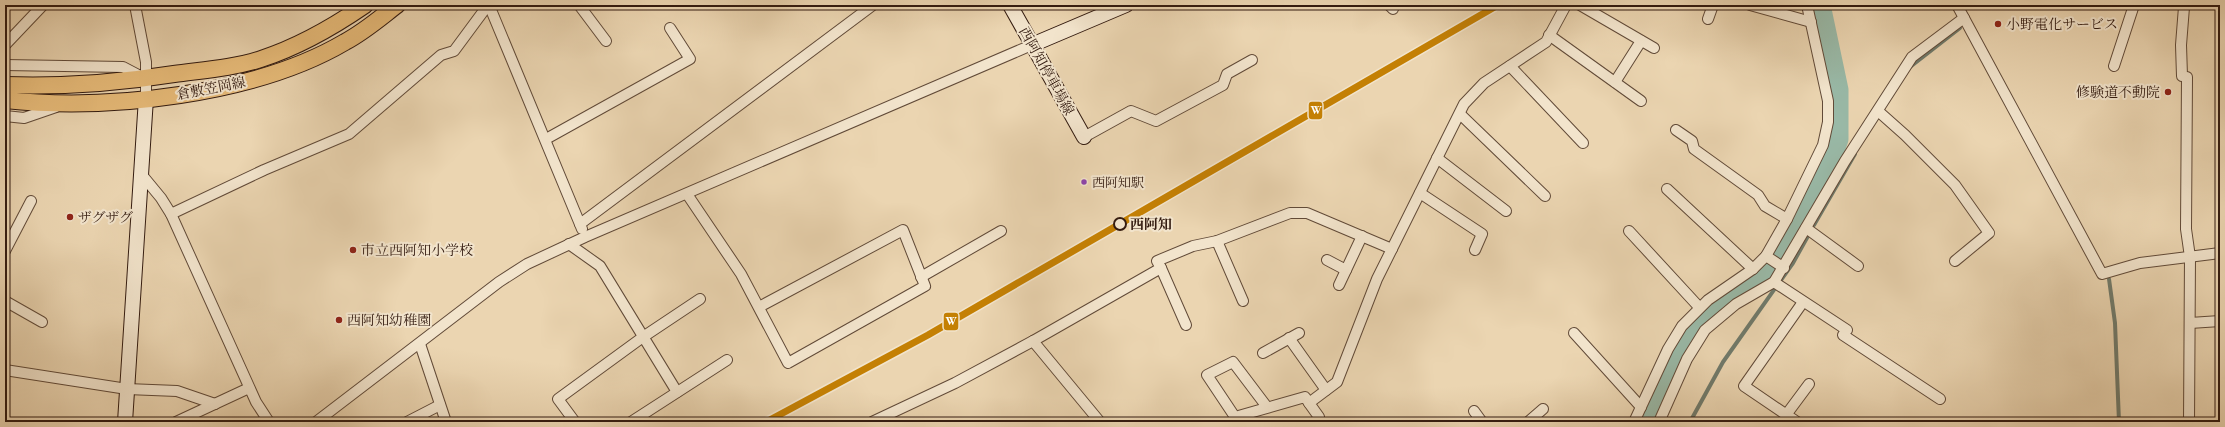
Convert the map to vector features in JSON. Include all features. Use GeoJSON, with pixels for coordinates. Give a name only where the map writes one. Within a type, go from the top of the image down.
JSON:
{"type":"FeatureCollection","features":[{"type":"Feature","properties":{"kind":"main road","name":"倉敷笠岡線"},"geometry":{"type":"LineString","coordinates":[[5,85],[93,85],[224,68],[260,59],[296,45],[330,27],[365,5]]}},
{"type":"Feature","properties":{"kind":"main road","name":"倉敷笠岡線"},"geometry":{"type":"LineString","coordinates":[[5,100],[66,104],[146,98],[199,92],[252,80],[299,64],[345,42],[397,5]]}},
{"type":"Feature","properties":{"kind":"street"},"geometry":{"type":"LineString","coordinates":[[5,45],[42,5]]}},
{"type":"Feature","properties":{"kind":"street"},"geometry":{"type":"LineString","coordinates":[[125,422],[146,98],[146,62],[135,5]]}},
{"type":"Feature","properties":{"kind":"street"},"geometry":{"type":"LineString","coordinates":[[489,5],[516,73],[546,139],[585,237]]}},
{"type":"Feature","properties":{"kind":"street"},"geometry":{"type":"LineString","coordinates":[[171,214],[264,170],[349,134],[442,55],[454,51],[489,5]]}},
{"type":"Feature","properties":{"kind":"street"},"geometry":{"type":"LineString","coordinates":[[579,5],[606,41]]}},
{"type":"Feature","properties":{"kind":"street"},"geometry":{"type":"LineString","coordinates":[[580,224],[873,5]]}},
{"type":"Feature","properties":{"kind":"street","name":"西阿知停車場線"},"geometry":{"type":"LineString","coordinates":[[1010,5],[1034,44],[1084,137]]}},
{"type":"Feature","properties":{"kind":"street"},"geometry":{"type":"LineString","coordinates":[[316,422],[420,344],[499,282],[527,264],[585,237],[1126,5]]}},
{"type":"Feature","properties":{"kind":"street"},"geometry":{"type":"LineString","coordinates":[[1309,403],[1337,382],[1377,279],[1460,114],[1474,92],[1546,42],[1566,5]]}},
{"type":"Feature","properties":{"kind":"street"},"geometry":{"type":"LineString","coordinates":[[1580,5],[1654,48]]}},
{"type":"Feature","properties":{"kind":"street"},"geometry":{"type":"LineString","coordinates":[[1708,19],[1713,5]]}},
{"type":"Feature","properties":{"kind":"street"},"geometry":{"type":"LineString","coordinates":[[1750,5],[1811,22]]}},
{"type":"Feature","properties":{"kind":"street"},"geometry":{"type":"LineString","coordinates":[[1634,422],[1675,338],[1688,318],[1720,290],[1753,269],[1768,257],[1823,144],[1828,122],[1828,101],[1807,5]]}},
{"type":"Feature","properties":{"kind":"street"},"geometry":{"type":"LineString","coordinates":[[1957,5],[2102,274],[2140,263],[2220,253]]}},
{"type":"Feature","properties":{"kind":"street"},"geometry":{"type":"LineString","coordinates":[[2114,66],[2134,5]]}},
{"type":"Feature","properties":{"kind":"street"},"geometry":{"type":"LineString","coordinates":[[2184,7],[2181,45],[2185,76],[2186,229],[2190,257],[2189,422]]}},
{"type":"Feature","properties":{"kind":"street"},"geometry":{"type":"LineString","coordinates":[[1659,422],[1687,359],[1705,330],[1736,304],[1777,284],[1782,267],[1841,168],[1880,113],[1912,57],[1964,18]]}},
{"type":"Feature","properties":{"kind":"street"},"geometry":{"type":"LineString","coordinates":[[546,139],[690,59],[670,28]]}},
{"type":"Feature","properties":{"kind":"street"},"geometry":{"type":"LineString","coordinates":[[1549,35],[1640,101]]}},
{"type":"Feature","properties":{"kind":"street"},"geometry":{"type":"LineString","coordinates":[[1615,82],[1641,41]]}},
{"type":"Feature","properties":{"kind":"street"},"geometry":{"type":"LineString","coordinates":[[1084,137],[1132,111],[1156,121],[1223,85],[1227,74],[1252,60]]}},
{"type":"Feature","properties":{"kind":"street"},"geometry":{"type":"LineString","coordinates":[[5,65],[123,66],[146,79]]}},
{"type":"Feature","properties":{"kind":"street"},"geometry":{"type":"LineString","coordinates":[[1510,66],[1583,143]]}},
{"type":"Feature","properties":{"kind":"street"},"geometry":{"type":"LineString","coordinates":[[5,116],[24,118],[66,104]]}},
{"type":"Feature","properties":{"kind":"street"},"geometry":{"type":"LineString","coordinates":[[1880,113],[1955,185],[1989,233],[1955,261]]}},
{"type":"Feature","properties":{"kind":"street"},"geometry":{"type":"LineString","coordinates":[[1460,114],[1544,196]]}},
{"type":"Feature","properties":{"kind":"street"},"geometry":{"type":"LineString","coordinates":[[1676,130],[1692,141],[1694,149],[1758,195],[1765,206],[1787,219]]}},
{"type":"Feature","properties":{"kind":"street"},"geometry":{"type":"LineString","coordinates":[[1438,158],[1506,211]]}},
{"type":"Feature","properties":{"kind":"street"},"geometry":{"type":"LineString","coordinates":[[142,176],[161,198],[171,214],[249,388],[269,422]]}},
{"type":"Feature","properties":{"kind":"street"},"geometry":{"type":"LineString","coordinates":[[1667,189],[1753,269]]}},
{"type":"Feature","properties":{"kind":"street"},"geometry":{"type":"LineString","coordinates":[[1420,193],[1482,234],[1475,250]]}},
{"type":"Feature","properties":{"kind":"street"},"geometry":{"type":"LineString","coordinates":[[687,194],[741,274],[758,307],[788,363],[925,286],[903,230],[758,307]]}},
{"type":"Feature","properties":{"kind":"street"},"geometry":{"type":"LineString","coordinates":[[5,251],[31,201]]}},
{"type":"Feature","properties":{"kind":"street"},"geometry":{"type":"LineString","coordinates":[[1186,325],[1157,261],[1193,246],[1217,241],[1290,213],[1306,212],[1392,249]]}},
{"type":"Feature","properties":{"kind":"street"},"geometry":{"type":"LineString","coordinates":[[1806,228],[1858,266]]}},
{"type":"Feature","properties":{"kind":"street"},"geometry":{"type":"LineString","coordinates":[[921,276],[1000,231]]}},
{"type":"Feature","properties":{"kind":"street"},"geometry":{"type":"LineString","coordinates":[[1629,231],[1699,307]]}},
{"type":"Feature","properties":{"kind":"street"},"geometry":{"type":"LineString","coordinates":[[1339,285],[1362,236]]}},
{"type":"Feature","properties":{"kind":"street"},"geometry":{"type":"LineString","coordinates":[[1217,241],[1243,301]]}},
{"type":"Feature","properties":{"kind":"street"},"geometry":{"type":"LineString","coordinates":[[570,244],[600,266],[676,392]]}},
{"type":"Feature","properties":{"kind":"street"},"geometry":{"type":"LineString","coordinates":[[1768,257],[1782,267]]}},
{"type":"Feature","properties":{"kind":"street"},"geometry":{"type":"LineString","coordinates":[[1327,260],[1346,270]]}},
{"type":"Feature","properties":{"kind":"street"},"geometry":{"type":"LineString","coordinates":[[872,422],[955,382],[1033,341],[1160,268]]}},
{"type":"Feature","properties":{"kind":"street"},"geometry":{"type":"LineString","coordinates":[[1777,284],[1847,330],[1843,335],[1940,400]]}},
{"type":"Feature","properties":{"kind":"street"},"geometry":{"type":"LineString","coordinates":[[575,422],[558,399],[643,337],[700,299]]}},
{"type":"Feature","properties":{"kind":"street"},"geometry":{"type":"LineString","coordinates":[[5,300],[42,322]]}},
{"type":"Feature","properties":{"kind":"street"},"geometry":{"type":"LineString","coordinates":[[1797,422],[1744,386],[1803,302]]}},
{"type":"Feature","properties":{"kind":"street"},"geometry":{"type":"LineString","coordinates":[[2190,323],[2220,321]]}},
{"type":"Feature","properties":{"kind":"street"},"geometry":{"type":"LineString","coordinates":[[1263,353],[1299,333]]}},
{"type":"Feature","properties":{"kind":"street"},"geometry":{"type":"LineString","coordinates":[[1574,333],[1641,407]]}},
{"type":"Feature","properties":{"kind":"street"},"geometry":{"type":"LineString","coordinates":[[1289,338],[1326,390]]}},
{"type":"Feature","properties":{"kind":"street"},"geometry":{"type":"LineString","coordinates":[[1033,341],[1100,422]]}},
{"type":"Feature","properties":{"kind":"street"},"geometry":{"type":"LineString","coordinates":[[420,344],[446,422]]}},
{"type":"Feature","properties":{"kind":"street"},"geometry":{"type":"LineString","coordinates":[[630,422],[727,360]]}},
{"type":"Feature","properties":{"kind":"street"},"geometry":{"type":"LineString","coordinates":[[1267,407],[1233,362],[1207,375],[1235,418],[1267,407],[1306,397],[1319,417],[1317,422]]}},
{"type":"Feature","properties":{"kind":"street"},"geometry":{"type":"LineString","coordinates":[[5,370],[127,389],[177,391],[214,404]]}},
{"type":"Feature","properties":{"kind":"street"},"geometry":{"type":"LineString","coordinates":[[1786,415],[1809,384]]}},
{"type":"Feature","properties":{"kind":"street"},"geometry":{"type":"LineString","coordinates":[[176,422],[249,388]]}},
{"type":"Feature","properties":{"kind":"street"},"geometry":{"type":"LineString","coordinates":[[407,422],[440,405]]}},
{"type":"Feature","properties":{"kind":"street"},"geometry":{"type":"LineString","coordinates":[[1528,422],[1543,409]]}},
{"type":"Feature","properties":{"kind":"street"},"geometry":{"type":"LineString","coordinates":[[1474,411],[1482,422]]}},
{"type":"Feature","properties":{"kind":"waterway"},"geometry":{"type":"LineString","coordinates":[[1646,422],[1687,334],[1720,302],[1767,276],[1780,257],[1829,161],[1837,139],[1837,90],[1819,5]]}},
{"type":"Feature","properties":{"kind":"waterway"},"geometry":{"type":"LineString","coordinates":[[1910,67],[1960,28]]}},
{"type":"Feature","properties":{"kind":"waterway"},"geometry":{"type":"LineString","coordinates":[[1814,225],[1855,154]]}},
{"type":"Feature","properties":{"kind":"waterway"},"geometry":{"type":"LineString","coordinates":[[1690,422],[1723,362],[1793,263],[1808,236]]}},
{"type":"Feature","properties":{"kind":"waterway"},"geometry":{"type":"LineString","coordinates":[[2109,279],[2115,323],[2119,422]]}},
{"type":"Feature","properties":{"kind":"transit line","name":"W"},"geometry":{"type":"LineString","coordinates":[[766,422],[928,335],[1498,5]]}},
{"type":"Feature","properties":{"kind":"place","name":"小野電化サービス"},"geometry":{"type":"Point","coordinates":[1998,24]}},
{"type":"Feature","properties":{"kind":"place","name":"修験道不動院"},"geometry":{"type":"Point","coordinates":[2168,92]}},
{"type":"Feature","properties":{"kind":"place","name":"西阿知駅"},"geometry":{"type":"Point","coordinates":[1084,182]}},
{"type":"Feature","properties":{"kind":"place","name":"ザグザグ"},"geometry":{"type":"Point","coordinates":[70,217]}},
{"type":"Feature","properties":{"kind":"place","name":"西阿知"},"geometry":{"type":"Point","coordinates":[1120,224]}},
{"type":"Feature","properties":{"kind":"place","name":"市立西阿知小学校"},"geometry":{"type":"Point","coordinates":[353,250]}},
{"type":"Feature","properties":{"kind":"place","name":"西阿知幼稚園"},"geometry":{"type":"Point","coordinates":[339,320]}}]}
